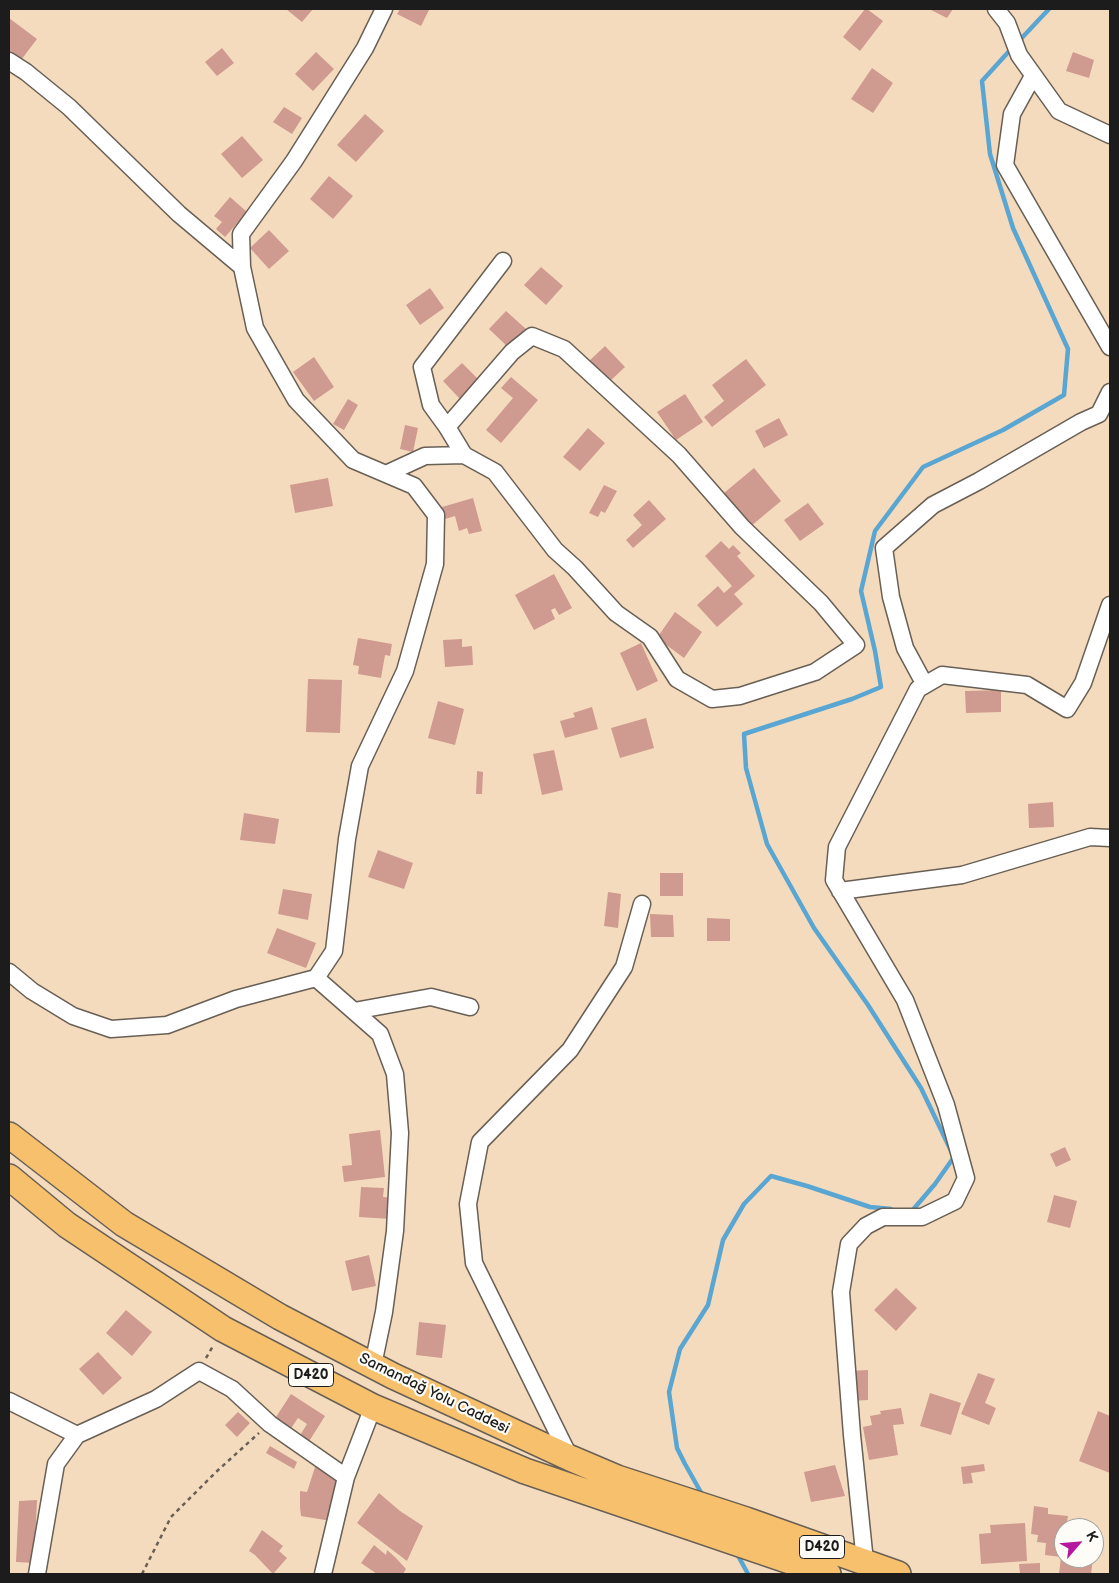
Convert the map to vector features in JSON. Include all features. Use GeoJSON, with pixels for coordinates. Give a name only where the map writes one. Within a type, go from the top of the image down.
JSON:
{"type":"FeatureCollection","features":[{"type":"Feature","properties":{"kind":"highway","name":"Samandağ Yolu Caddesi"},"geometry":{"type":"LineString","coordinates":[[9,1135],[124,1224],[280,1317],[373,1365],[570,1458],[618,1478],[746,1520],[898,1574]]}},
{"type":"Feature","properties":{"kind":"highway","name":"Samandağ Yolu Caddesi"},"geometry":{"type":"LineString","coordinates":[[9,1177],[67,1224],[223,1329],[373,1407],[525,1471],[757,1550],[788,1569],[828,1574]]}},
{"type":"Feature","properties":{"kind":"street"},"geometry":{"type":"LineString","coordinates":[[9,972],[32,990],[73,1016],[111,1029],[167,1025],[236,999],[316,978],[334,951],[347,839],[360,766],[405,671],[435,564],[436,515],[414,486],[353,460],[296,400],[254,328],[242,267],[241,234],[294,161],[360,56],[384,9]]}},
{"type":"Feature","properties":{"kind":"street"},"geometry":{"type":"LineString","coordinates":[[996,9],[1007,23],[1019,55],[1059,111],[1110,135]]}},
{"type":"Feature","properties":{"kind":"street"},"geometry":{"type":"LineString","coordinates":[[9,61],[26,72],[69,107],[179,214],[242,267]]}},
{"type":"Feature","properties":{"kind":"street"},"geometry":{"type":"LineString","coordinates":[[1033,76],[1012,114],[1005,164],[1110,347]]}},
{"type":"Feature","properties":{"kind":"street"},"geometry":{"type":"LineString","coordinates":[[464,455],[447,426],[431,405],[422,367],[503,261]]}},
{"type":"Feature","properties":{"kind":"street"},"geometry":{"type":"LineString","coordinates":[[386,474],[425,456],[464,455],[495,472],[554,550],[574,568],[616,613],[650,637],[677,679],[712,699],[740,696],[816,672],[856,645],[821,603],[742,527],[679,455],[564,349],[532,336],[512,352],[447,426]]}},
{"type":"Feature","properties":{"kind":"street"},"geometry":{"type":"LineString","coordinates":[[925,685],[905,648],[891,597],[884,548],[933,505],[979,481],[1081,422],[1099,414],[1110,392]]}},
{"type":"Feature","properties":{"kind":"street"},"geometry":{"type":"LineString","coordinates":[[865,1562],[852,1435],[841,1292],[849,1244],[866,1226],[883,1217],[922,1217],[955,1201],[966,1178],[946,1105],[905,1000],[834,880],[837,847],[918,689],[942,674],[1027,685],[1067,709],[1083,683],[1110,605]]}},
{"type":"Feature","properties":{"kind":"street"},"geometry":{"type":"LineString","coordinates":[[840,891],[962,875],[1090,837],[1110,838]]}},
{"type":"Feature","properties":{"kind":"street"},"geometry":{"type":"LineString","coordinates":[[570,1458],[474,1262],[468,1204],[480,1142],[570,1050],[624,966],[642,904]]}},
{"type":"Feature","properties":{"kind":"street"},"geometry":{"type":"LineString","coordinates":[[316,978],[380,1034],[394,1074],[400,1133],[395,1231],[384,1312],[373,1365]]}},
{"type":"Feature","properties":{"kind":"street"},"geometry":{"type":"LineString","coordinates":[[354,1011],[431,998],[470,1007]]}},
{"type":"Feature","properties":{"kind":"street"},"geometry":{"type":"LineString","coordinates":[[37,1574],[56,1464],[77,1435],[156,1399],[199,1371],[232,1390],[270,1424],[346,1477]]}},
{"type":"Feature","properties":{"kind":"street"},"geometry":{"type":"LineString","coordinates":[[9,1401],[77,1435]]}},
{"type":"Feature","properties":{"kind":"street"},"geometry":{"type":"LineString","coordinates":[[323,1574],[346,1477],[373,1407]]}},
{"type":"Feature","properties":{"kind":"path"},"geometry":{"type":"LineString","coordinates":[[199,1371],[223,1329]]}},
{"type":"Feature","properties":{"kind":"path"},"geometry":{"type":"LineString","coordinates":[[142,1574],[171,1517],[216,1472],[270,1424]]}},
{"type":"Feature","properties":{"kind":"building"},"geometry":{"type":"Polygon","coordinates":[[[286,9],[313,9],[302,22],[286,9]]]}},
{"type":"Feature","properties":{"kind":"building"},"geometry":{"type":"Polygon","coordinates":[[[400,9],[429,10],[421,26],[397,14],[400,9]]]}},
{"type":"Feature","properties":{"kind":"building"},"geometry":{"type":"Polygon","coordinates":[[[865,9],[883,21],[860,51],[843,37],[865,9]]]}},
{"type":"Feature","properties":{"kind":"building"},"geometry":{"type":"Polygon","coordinates":[[[929,9],[953,9],[947,18],[929,9]]]}},
{"type":"Feature","properties":{"kind":"building"},"geometry":{"type":"Polygon","coordinates":[[[9,18],[37,39],[18,64],[9,57],[9,18]]]}},
{"type":"Feature","properties":{"kind":"building"},"geometry":{"type":"Polygon","coordinates":[[[222,48],[234,63],[217,76],[205,62],[222,48]]]}},
{"type":"Feature","properties":{"kind":"building"},"geometry":{"type":"Polygon","coordinates":[[[316,52],[334,69],[313,91],[295,74],[316,52]]]}},
{"type":"Feature","properties":{"kind":"building"},"geometry":{"type":"Polygon","coordinates":[[[1073,52],[1094,60],[1089,78],[1066,71],[1073,52]]]}},
{"type":"Feature","properties":{"kind":"building"},"geometry":{"type":"Polygon","coordinates":[[[872,68],[893,83],[873,113],[851,99],[872,68]]]}},
{"type":"Feature","properties":{"kind":"building"},"geometry":{"type":"Polygon","coordinates":[[[284,107],[302,118],[292,134],[273,122],[284,107]]]}},
{"type":"Feature","properties":{"kind":"building"},"geometry":{"type":"Polygon","coordinates":[[[365,114],[384,131],[356,162],[337,145],[365,114]]]}},
{"type":"Feature","properties":{"kind":"building"},"geometry":{"type":"Polygon","coordinates":[[[242,136],[263,160],[242,178],[221,154],[242,136]]]}},
{"type":"Feature","properties":{"kind":"building"},"geometry":{"type":"Polygon","coordinates":[[[329,176],[353,196],[333,219],[310,199],[329,176]]]}},
{"type":"Feature","properties":{"kind":"building"},"geometry":{"type":"Polygon","coordinates":[[[230,197],[247,212],[225,237],[216,229],[222,222],[214,216],[230,197]]]}},
{"type":"Feature","properties":{"kind":"building"},"geometry":{"type":"Polygon","coordinates":[[[269,230],[289,251],[269,269],[250,248],[269,230]]]}},
{"type":"Feature","properties":{"kind":"building"},"geometry":{"type":"Polygon","coordinates":[[[541,267],[563,286],[546,305],[524,285],[541,267]]]}},
{"type":"Feature","properties":{"kind":"building"},"geometry":{"type":"Polygon","coordinates":[[[430,288],[444,308],[420,325],[406,305],[430,288]]]}},
{"type":"Feature","properties":{"kind":"building"},"geometry":{"type":"Polygon","coordinates":[[[506,311],[526,329],[509,348],[489,329],[506,311]]]}},
{"type":"Feature","properties":{"kind":"building"},"geometry":{"type":"Polygon","coordinates":[[[605,346],[625,367],[608,383],[588,362],[605,346]]]}},
{"type":"Feature","properties":{"kind":"building"},"geometry":{"type":"Polygon","coordinates":[[[314,357],[334,387],[314,401],[293,372],[314,357]]]}},
{"type":"Feature","properties":{"kind":"building"},"geometry":{"type":"Polygon","coordinates":[[[746,359],[766,385],[712,427],[704,417],[724,401],[712,385],[746,359]]]}},
{"type":"Feature","properties":{"kind":"building"},"geometry":{"type":"Polygon","coordinates":[[[462,363],[479,380],[460,399],[443,381],[462,363]]]}},
{"type":"Feature","properties":{"kind":"building"},"geometry":{"type":"Polygon","coordinates":[[[511,377],[538,400],[501,443],[486,430],[513,398],[501,388],[511,377]]]}},
{"type":"Feature","properties":{"kind":"building"},"geometry":{"type":"Polygon","coordinates":[[[685,394],[703,422],[676,440],[657,412],[685,394]]]}},
{"type":"Feature","properties":{"kind":"building"},"geometry":{"type":"Polygon","coordinates":[[[348,399],[358,405],[344,430],[333,424],[348,399]]]}},
{"type":"Feature","properties":{"kind":"building"},"geometry":{"type":"Polygon","coordinates":[[[779,418],[788,435],[764,448],[755,431],[779,418]]]}},
{"type":"Feature","properties":{"kind":"building"},"geometry":{"type":"Polygon","coordinates":[[[405,425],[418,428],[413,452],[400,449],[405,425]]]}},
{"type":"Feature","properties":{"kind":"building"},"geometry":{"type":"Polygon","coordinates":[[[588,428],[605,443],[580,471],[563,457],[588,428]]]}},
{"type":"Feature","properties":{"kind":"building"},"geometry":{"type":"Polygon","coordinates":[[[754,468],[781,501],[751,526],[724,493],[754,468]]]}},
{"type":"Feature","properties":{"kind":"building"},"geometry":{"type":"Polygon","coordinates":[[[328,478],[333,506],[295,513],[290,485],[328,478]]]}},
{"type":"Feature","properties":{"kind":"building"},"geometry":{"type":"Polygon","coordinates":[[[604,485],[617,491],[605,513],[601,511],[598,517],[589,513],[604,485]]]}},
{"type":"Feature","properties":{"kind":"building"},"geometry":{"type":"Polygon","coordinates":[[[473,498],[482,531],[469,534],[467,528],[459,531],[455,516],[445,519],[442,507],[473,498]]]}},
{"type":"Feature","properties":{"kind":"building"},"geometry":{"type":"Polygon","coordinates":[[[649,500],[666,519],[633,548],[626,540],[642,525],[633,515],[649,500]]]}},
{"type":"Feature","properties":{"kind":"building"},"geometry":{"type":"Polygon","coordinates":[[[808,503],[824,524],[800,541],[784,520],[808,503]]]}},
{"type":"Feature","properties":{"kind":"building"},"geometry":{"type":"Polygon","coordinates":[[[721,541],[729,549],[733,545],[741,553],[737,556],[755,576],[734,594],[743,604],[717,627],[697,605],[718,586],[724,593],[732,586],[705,556],[721,541]]]}},
{"type":"Feature","properties":{"kind":"building"},"geometry":{"type":"Polygon","coordinates":[[[554,574],[572,608],[559,615],[555,608],[551,610],[555,619],[534,630],[515,595],[554,574]]]}},
{"type":"Feature","properties":{"kind":"building"},"geometry":{"type":"Polygon","coordinates":[[[675,612],[702,632],[684,658],[657,638],[675,612]]]}},
{"type":"Feature","properties":{"kind":"building"},"geometry":{"type":"Polygon","coordinates":[[[358,638],[392,644],[390,656],[385,655],[381,678],[358,674],[359,666],[353,665],[358,638]]]}},
{"type":"Feature","properties":{"kind":"building"},"geometry":{"type":"Polygon","coordinates":[[[462,639],[462,647],[472,646],[473,665],[445,667],[443,640],[462,639]]]}},
{"type":"Feature","properties":{"kind":"building"},"geometry":{"type":"Polygon","coordinates":[[[641,643],[658,681],[637,691],[620,653],[641,643]]]}},
{"type":"Feature","properties":{"kind":"building"},"geometry":{"type":"Polygon","coordinates":[[[308,679],[342,680],[340,733],[306,732],[308,679]]]}},
{"type":"Feature","properties":{"kind":"building"},"geometry":{"type":"Polygon","coordinates":[[[1001,690],[1001,712],[966,713],[965,691],[1001,690]]]}},
{"type":"Feature","properties":{"kind":"building"},"geometry":{"type":"Polygon","coordinates":[[[438,701],[464,709],[455,745],[428,738],[438,701]]]}},
{"type":"Feature","properties":{"kind":"building"},"geometry":{"type":"Polygon","coordinates":[[[592,707],[598,729],[565,738],[560,721],[575,717],[573,713],[592,707]]]}},
{"type":"Feature","properties":{"kind":"building"},"geometry":{"type":"Polygon","coordinates":[[[646,718],[654,748],[620,758],[611,728],[646,718]]]}},
{"type":"Feature","properties":{"kind":"building"},"geometry":{"type":"Polygon","coordinates":[[[554,750],[563,790],[542,795],[533,754],[554,750]]]}},
{"type":"Feature","properties":{"kind":"building"},"geometry":{"type":"Polygon","coordinates":[[[477,771],[483,772],[482,794],[476,794],[477,771]]]}},
{"type":"Feature","properties":{"kind":"building"},"geometry":{"type":"Polygon","coordinates":[[[1053,802],[1054,827],[1029,828],[1028,804],[1053,802]]]}},
{"type":"Feature","properties":{"kind":"building"},"geometry":{"type":"Polygon","coordinates":[[[244,813],[279,819],[275,844],[240,840],[244,813]]]}},
{"type":"Feature","properties":{"kind":"building"},"geometry":{"type":"Polygon","coordinates":[[[378,850],[413,863],[404,889],[368,877],[378,850]]]}},
{"type":"Feature","properties":{"kind":"building"},"geometry":{"type":"Polygon","coordinates":[[[660,873],[683,873],[683,896],[660,896],[660,873]]]}},
{"type":"Feature","properties":{"kind":"building"},"geometry":{"type":"Polygon","coordinates":[[[283,889],[312,894],[308,920],[278,914],[283,889]]]}},
{"type":"Feature","properties":{"kind":"building"},"geometry":{"type":"Polygon","coordinates":[[[608,892],[621,894],[618,928],[604,926],[608,892]]]}},
{"type":"Feature","properties":{"kind":"building"},"geometry":{"type":"Polygon","coordinates":[[[650,914],[673,915],[674,937],[651,937],[650,914]]]}},
{"type":"Feature","properties":{"kind":"building"},"geometry":{"type":"Polygon","coordinates":[[[707,918],[730,919],[730,941],[707,941],[707,918]]]}},
{"type":"Feature","properties":{"kind":"building"},"geometry":{"type":"Polygon","coordinates":[[[277,928],[316,943],[306,968],[267,953],[277,928]]]}},
{"type":"Feature","properties":{"kind":"building"},"geometry":{"type":"Polygon","coordinates":[[[380,1130],[385,1177],[344,1182],[342,1166],[352,1165],[349,1134],[380,1130]]]}},
{"type":"Feature","properties":{"kind":"building"},"geometry":{"type":"Polygon","coordinates":[[[1065,1147],[1071,1160],[1056,1167],[1050,1154],[1065,1147]]]}},
{"type":"Feature","properties":{"kind":"building"},"geometry":{"type":"Polygon","coordinates":[[[361,1187],[384,1188],[383,1197],[393,1198],[391,1219],[359,1217],[361,1187]]]}},
{"type":"Feature","properties":{"kind":"building"},"geometry":{"type":"Polygon","coordinates":[[[1054,1195],[1077,1201],[1070,1228],[1047,1222],[1054,1195]]]}},
{"type":"Feature","properties":{"kind":"building"},"geometry":{"type":"Polygon","coordinates":[[[369,1255],[376,1286],[352,1291],[345,1261],[369,1255]]]}},
{"type":"Feature","properties":{"kind":"building"},"geometry":{"type":"Polygon","coordinates":[[[896,1288],[917,1308],[896,1331],[874,1310],[896,1288]]]}},
{"type":"Feature","properties":{"kind":"building"},"geometry":{"type":"Polygon","coordinates":[[[126,1310],[152,1332],[132,1356],[106,1333],[126,1310]]]}},
{"type":"Feature","properties":{"kind":"building"},"geometry":{"type":"Polygon","coordinates":[[[419,1322],[446,1325],[442,1358],[416,1355],[419,1322]]]}},
{"type":"Feature","properties":{"kind":"building"},"geometry":{"type":"Polygon","coordinates":[[[98,1352],[122,1378],[103,1395],[79,1369],[98,1352]]]}},
{"type":"Feature","properties":{"kind":"building"},"geometry":{"type":"Polygon","coordinates":[[[868,1370],[868,1400],[851,1401],[850,1371],[868,1370]]]}},
{"type":"Feature","properties":{"kind":"building"},"geometry":{"type":"Polygon","coordinates":[[[978,1373],[995,1379],[985,1403],[996,1408],[989,1425],[961,1414],[978,1373]]]}},
{"type":"Feature","properties":{"kind":"building"},"geometry":{"type":"Polygon","coordinates":[[[930,1393],[961,1403],[951,1435],[920,1426],[930,1393]]]}},
{"type":"Feature","properties":{"kind":"building"},"geometry":{"type":"Polygon","coordinates":[[[291,1394],[325,1416],[308,1443],[299,1437],[307,1424],[298,1418],[290,1430],[274,1420],[291,1394]]]}},
{"type":"Feature","properties":{"kind":"building"},"geometry":{"type":"Polygon","coordinates":[[[901,1408],[904,1424],[893,1425],[898,1455],[869,1460],[863,1427],[872,1425],[870,1416],[881,1414],[880,1411],[901,1408]]]}},
{"type":"Feature","properties":{"kind":"building"},"geometry":{"type":"Polygon","coordinates":[[[1098,1411],[1110,1416],[1110,1473],[1079,1461],[1098,1411]]]}},
{"type":"Feature","properties":{"kind":"building"},"geometry":{"type":"Polygon","coordinates":[[[238,1412],[250,1423],[237,1437],[225,1425],[238,1412]]]}},
{"type":"Feature","properties":{"kind":"building"},"geometry":{"type":"Polygon","coordinates":[[[270,1446],[297,1462],[294,1469],[266,1453],[270,1446]]]}},
{"type":"Feature","properties":{"kind":"building"},"geometry":{"type":"Polygon","coordinates":[[[984,1464],[985,1471],[971,1473],[973,1483],[963,1484],[961,1467],[984,1464]]]}},
{"type":"Feature","properties":{"kind":"building"},"geometry":{"type":"Polygon","coordinates":[[[835,1465],[845,1496],[811,1502],[804,1472],[835,1465]]]}},
{"type":"Feature","properties":{"kind":"building"},"geometry":{"type":"Polygon","coordinates":[[[315,1467],[342,1478],[331,1521],[301,1516],[300,1491],[307,1492],[315,1467]]]}},
{"type":"Feature","properties":{"kind":"building"},"geometry":{"type":"Polygon","coordinates":[[[379,1493],[400,1511],[423,1526],[407,1561],[357,1523],[379,1493]]]}},
{"type":"Feature","properties":{"kind":"building"},"geometry":{"type":"Polygon","coordinates":[[[37,1500],[34,1563],[16,1562],[19,1501],[37,1500]]]}},
{"type":"Feature","properties":{"kind":"building"},"geometry":{"type":"Polygon","coordinates":[[[1034,1506],[1048,1508],[1048,1514],[1068,1516],[1068,1518],[1054,1518],[1054,1556],[1045,1555],[1046,1543],[1037,1542],[1038,1535],[1031,1534],[1034,1506]]]}},
{"type":"Feature","properties":{"kind":"building"},"geometry":{"type":"Polygon","coordinates":[[[1025,1523],[1027,1561],[981,1564],[979,1534],[991,1533],[990,1525],[1025,1523]]]}},
{"type":"Feature","properties":{"kind":"building"},"geometry":{"type":"Polygon","coordinates":[[[262,1530],[283,1546],[279,1551],[287,1558],[273,1574],[249,1551],[262,1530]]]}},
{"type":"Feature","properties":{"kind":"building"},"geometry":{"type":"Polygon","coordinates":[[[374,1545],[386,1555],[387,1550],[396,1558],[406,1569],[403,1574],[377,1574],[361,1563],[374,1545]]]}},
{"type":"Feature","properties":{"kind":"building"},"geometry":{"type":"Polygon","coordinates":[[[1040,1563],[1040,1574],[1020,1574],[1019,1564],[1040,1563]]]}},
{"type":"Feature","properties":{"kind":"building"},"geometry":{"type":"Polygon","coordinates":[[[1060,1568],[1092,1568],[1091,1574],[1059,1574],[1060,1568]]]}},
{"type":"Feature","properties":{"kind":"waterway"},"geometry":{"type":"LineString","coordinates":[[1018,42],[1049,9]]}},
{"type":"Feature","properties":{"kind":"waterway"},"geometry":{"type":"LineString","coordinates":[[911,1212],[935,1184],[954,1157],[921,1088],[868,1005],[814,928],[767,844],[746,768],[744,734],[852,699],[881,687],[861,591],[875,531],[923,467],[1003,430],[1064,395],[1068,349],[1013,228],[990,154],[982,81],[1012,48]]}},
{"type":"Feature","properties":{"kind":"waterway"},"geometry":{"type":"LineString","coordinates":[[703,1496],[677,1448],[669,1392],[680,1349],[708,1305],[723,1240],[744,1204],[771,1176],[870,1207],[891,1209]]}},
{"type":"Feature","properties":{"kind":"waterway"},"geometry":{"type":"LineString","coordinates":[[736,1552],[748,1574]]}}]}
